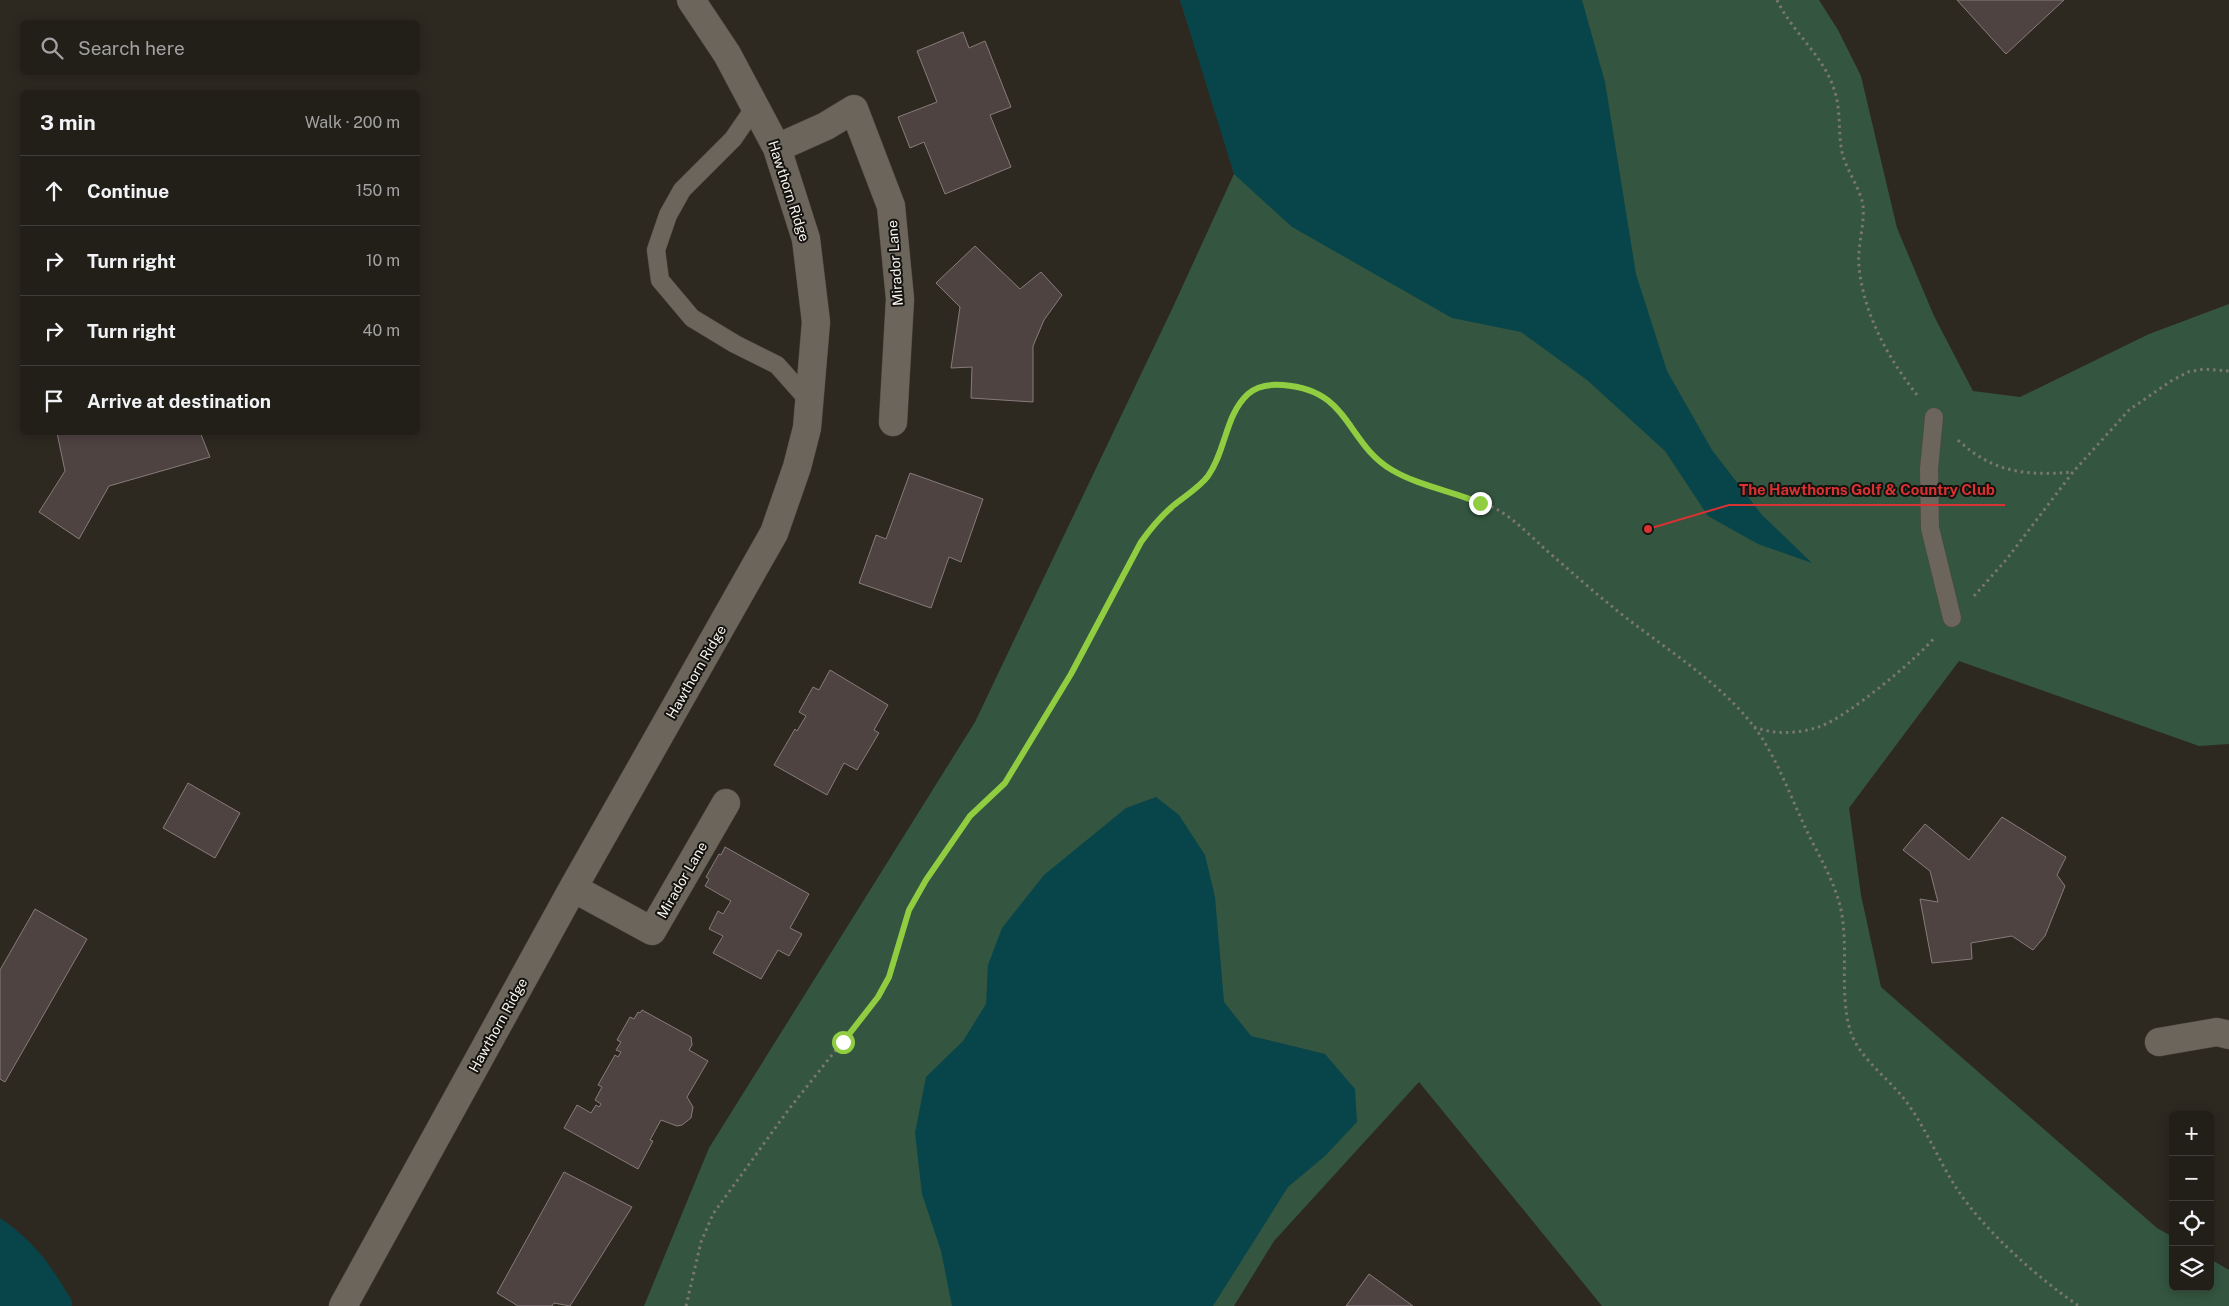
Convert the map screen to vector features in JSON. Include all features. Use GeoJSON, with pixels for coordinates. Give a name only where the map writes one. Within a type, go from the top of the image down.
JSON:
{"type":"FeatureCollection","features":[{"type":"Feature","properties":{"kind":"street","name":"Hawthorn Ridge"},"geometry":{"type":"LineString","coordinates":[[352,1303],[573,888],[774,533],[797,467],[807,428],[816,322],[806,239],[777,148],[727,54],[691,0]]}},
{"type":"Feature","properties":{"kind":"street","name":"Mirador Lane"},"geometry":{"type":"LineString","coordinates":[[777,148],[826,126],[854,109],[890,206],[900,299],[893,422]]}},
{"type":"Feature","properties":{"kind":"street","name":"Mirador Lane"},"geometry":{"type":"LineString","coordinates":[[573,888],[652,931],[726,803]]}},
{"type":"Feature","properties":{"kind":"street"},"geometry":{"type":"LineString","coordinates":[[2159,1042],[2217,1032],[2229,1035]]}},
{"type":"Feature","properties":{"kind":"lane"},"geometry":{"type":"LineString","coordinates":[[755,107],[733,139],[682,190],[668,215],[656,250],[660,280],[692,318],[735,344],[777,365],[810,402]]}},
{"type":"Feature","properties":{"kind":"lane"},"geometry":{"type":"LineString","coordinates":[[1934,417],[1929,469],[1930,528],[1952,618]]}},
{"type":"Feature","properties":{"kind":"path"},"geometry":{"type":"LineString","coordinates":[[1777,0],[1823,65],[1834,87],[1839,107],[1843,156],[1863,205],[1859,265],[1865,299],[1880,336],[1898,370],[1934,417],[1969,450],[1996,465],[2020,473],[2038,475],[2073,472]]}},
{"type":"Feature","properties":{"kind":"path"},"geometry":{"type":"LineString","coordinates":[[1754,727],[1768,732],[1806,730],[1823,726],[1841,715],[1907,664],[1952,618],[2006,560],[2073,472],[2130,410],[2171,381],[2188,372],[2204,369],[2229,371]]}},
{"type":"Feature","properties":{"kind":"path"},"geometry":{"type":"LineString","coordinates":[[686,1306],[701,1242],[713,1214],[789,1109],[878,997],[895,963],[909,910],[926,880],[970,816],[1005,783],[1071,674],[1141,542],[1152,526],[1172,506],[1208,476],[1220,456],[1227,430],[1241,401],[1259,386],[1290,386],[1317,393],[1328,399],[1343,413],[1373,457],[1392,470],[1431,486],[1462,495],[1501,512],[1611,606],[1691,667],[1730,700],[1754,727],[1776,765],[1829,878],[1840,908],[1846,954],[1845,990],[1848,1020],[1857,1045],[1901,1095],[1916,1116],[1962,1196],[2022,1260],[2079,1306]]}},
{"type":"Feature","properties":{"kind":"green space"},"geometry":{"type":"Polygon","coordinates":[[[1180,0],[1819,0],[1838,30],[1861,76],[1897,228],[1934,316],[1973,391],[2020,397],[2149,334],[2229,304],[2229,744],[2199,746],[1959,661],[1849,808],[1861,895],[1881,987],[2157,1228],[2169,1235],[2169,1291],[2214,1291],[2214,1261],[2229,1270],[2229,1306],[1602,1306],[1419,1082],[1274,1241],[1234,1306],[644,1306],[709,1148],[975,722],[1173,307],[1234,174],[1214,102],[1180,0]]]}},
{"type":"Feature","properties":{"kind":"water"},"geometry":{"type":"Polygon","coordinates":[[[1180,0],[1582,0],[1605,82],[1636,274],[1667,371],[1712,450],[1762,515],[1812,563],[1758,544],[1708,516],[1665,451],[1587,380],[1521,332],[1452,318],[1292,227],[1234,174],[1180,0]]]}},
{"type":"Feature","properties":{"kind":"water"},"geometry":{"type":"Polygon","coordinates":[[[1156,797],[1179,815],[1205,855],[1215,897],[1224,1002],[1251,1036],[1325,1054],[1355,1089],[1357,1122],[1325,1156],[1288,1187],[1213,1306],[952,1306],[941,1251],[922,1194],[915,1133],[926,1077],[963,1041],[986,1004],[988,965],[1002,928],[1044,875],[1126,808],[1156,797]]]}},
{"type":"Feature","properties":{"kind":"water"},"geometry":{"type":"Polygon","coordinates":[[[0,1218],[33,1245],[64,1288],[72,1301],[72,1306],[0,1306],[0,1218]]]}},
{"type":"Feature","properties":{"kind":"building"},"geometry":{"type":"Polygon","coordinates":[[[1957,0],[2064,0],[2006,54],[1957,0]]]}},
{"type":"Feature","properties":{"kind":"building"},"geometry":{"type":"Polygon","coordinates":[[[963,32],[969,48],[985,41],[1011,107],[990,115],[1011,167],[945,194],[924,142],[910,148],[898,117],[937,102],[917,51],[963,32]]]}},
{"type":"Feature","properties":{"kind":"building"},"geometry":{"type":"Polygon","coordinates":[[[975,246],[1020,289],[1041,272],[1062,295],[1044,320],[1033,346],[1033,402],[971,398],[972,367],[951,368],[960,307],[936,283],[975,246]]]}},
{"type":"Feature","properties":{"kind":"building"},"geometry":{"type":"Polygon","coordinates":[[[57,435],[201,435],[210,457],[109,486],[79,539],[39,512],[65,471],[57,435]]]}},
{"type":"Feature","properties":{"kind":"building"},"geometry":{"type":"Polygon","coordinates":[[[910,473],[983,499],[961,562],[949,557],[931,608],[859,583],[876,535],[886,539],[910,473]]]}},
{"type":"Feature","properties":{"kind":"building"},"geometry":{"type":"Polygon","coordinates":[[[830,670],[888,705],[874,730],[879,733],[857,770],[844,763],[827,795],[774,765],[795,729],[797,731],[806,716],[799,712],[813,687],[819,690],[830,670]]]}},
{"type":"Feature","properties":{"kind":"building"},"geometry":{"type":"Polygon","coordinates":[[[188,783],[240,813],[215,858],[163,828],[188,783]]]}},
{"type":"Feature","properties":{"kind":"building"},"geometry":{"type":"Polygon","coordinates":[[[2002,817],[2066,857],[2057,875],[2065,886],[2045,936],[2033,950],[2012,936],[1971,943],[1972,959],[1932,963],[1920,899],[1938,902],[1930,871],[1903,850],[1925,824],[1969,860],[2002,817]]]}},
{"type":"Feature","properties":{"kind":"building"},"geometry":{"type":"Polygon","coordinates":[[[725,847],[809,894],[790,928],[802,934],[789,956],[778,950],[761,979],[713,953],[723,936],[709,929],[718,911],[723,914],[731,901],[705,886],[709,879],[706,877],[725,847]]]}},
{"type":"Feature","properties":{"kind":"building"},"geometry":{"type":"Polygon","coordinates":[[[35,909],[87,939],[5,1082],[0,1079],[0,970],[35,909]]]}},
{"type":"Feature","properties":{"kind":"building"},"geometry":{"type":"Polygon","coordinates":[[[642,1010],[691,1037],[692,1045],[689,1050],[708,1061],[687,1097],[693,1107],[691,1118],[682,1125],[677,1126],[661,1120],[650,1140],[653,1141],[638,1169],[564,1128],[577,1105],[591,1113],[596,1105],[599,1107],[601,1104],[595,1100],[602,1087],[598,1085],[615,1055],[618,1057],[621,1052],[616,1050],[621,1042],[617,1040],[630,1017],[634,1019],[638,1012],[640,1013],[642,1010]]]}},
{"type":"Feature","properties":{"kind":"building"},"geometry":{"type":"Polygon","coordinates":[[[564,1172],[632,1207],[570,1306],[554,1303],[552,1306],[518,1306],[497,1293],[564,1172]]]}},
{"type":"Feature","properties":{"kind":"building"},"geometry":{"type":"Polygon","coordinates":[[[1369,1274],[1413,1306],[1346,1306],[1369,1274]]]}},
{"type":"Feature","properties":{"kind":"place","name":"The Hawthorns Golf & Country Club"},"geometry":{"type":"Point","coordinates":[1648,529]}},
{"type":"Feature","properties":{"kind":"route"},"geometry":{"type":"LineString","coordinates":[[843,1042],[862,1020],[889,977],[895,963],[909,910],[926,880],[970,816],[1005,783],[1071,674],[1141,542],[1152,526],[1172,506],[1208,476],[1220,456],[1227,430],[1236,409],[1249,393],[1259,386],[1274,384],[1307,389],[1317,393],[1328,399],[1343,413],[1373,457],[1392,470],[1406,477],[1462,495],[1480,503]]}}]}
